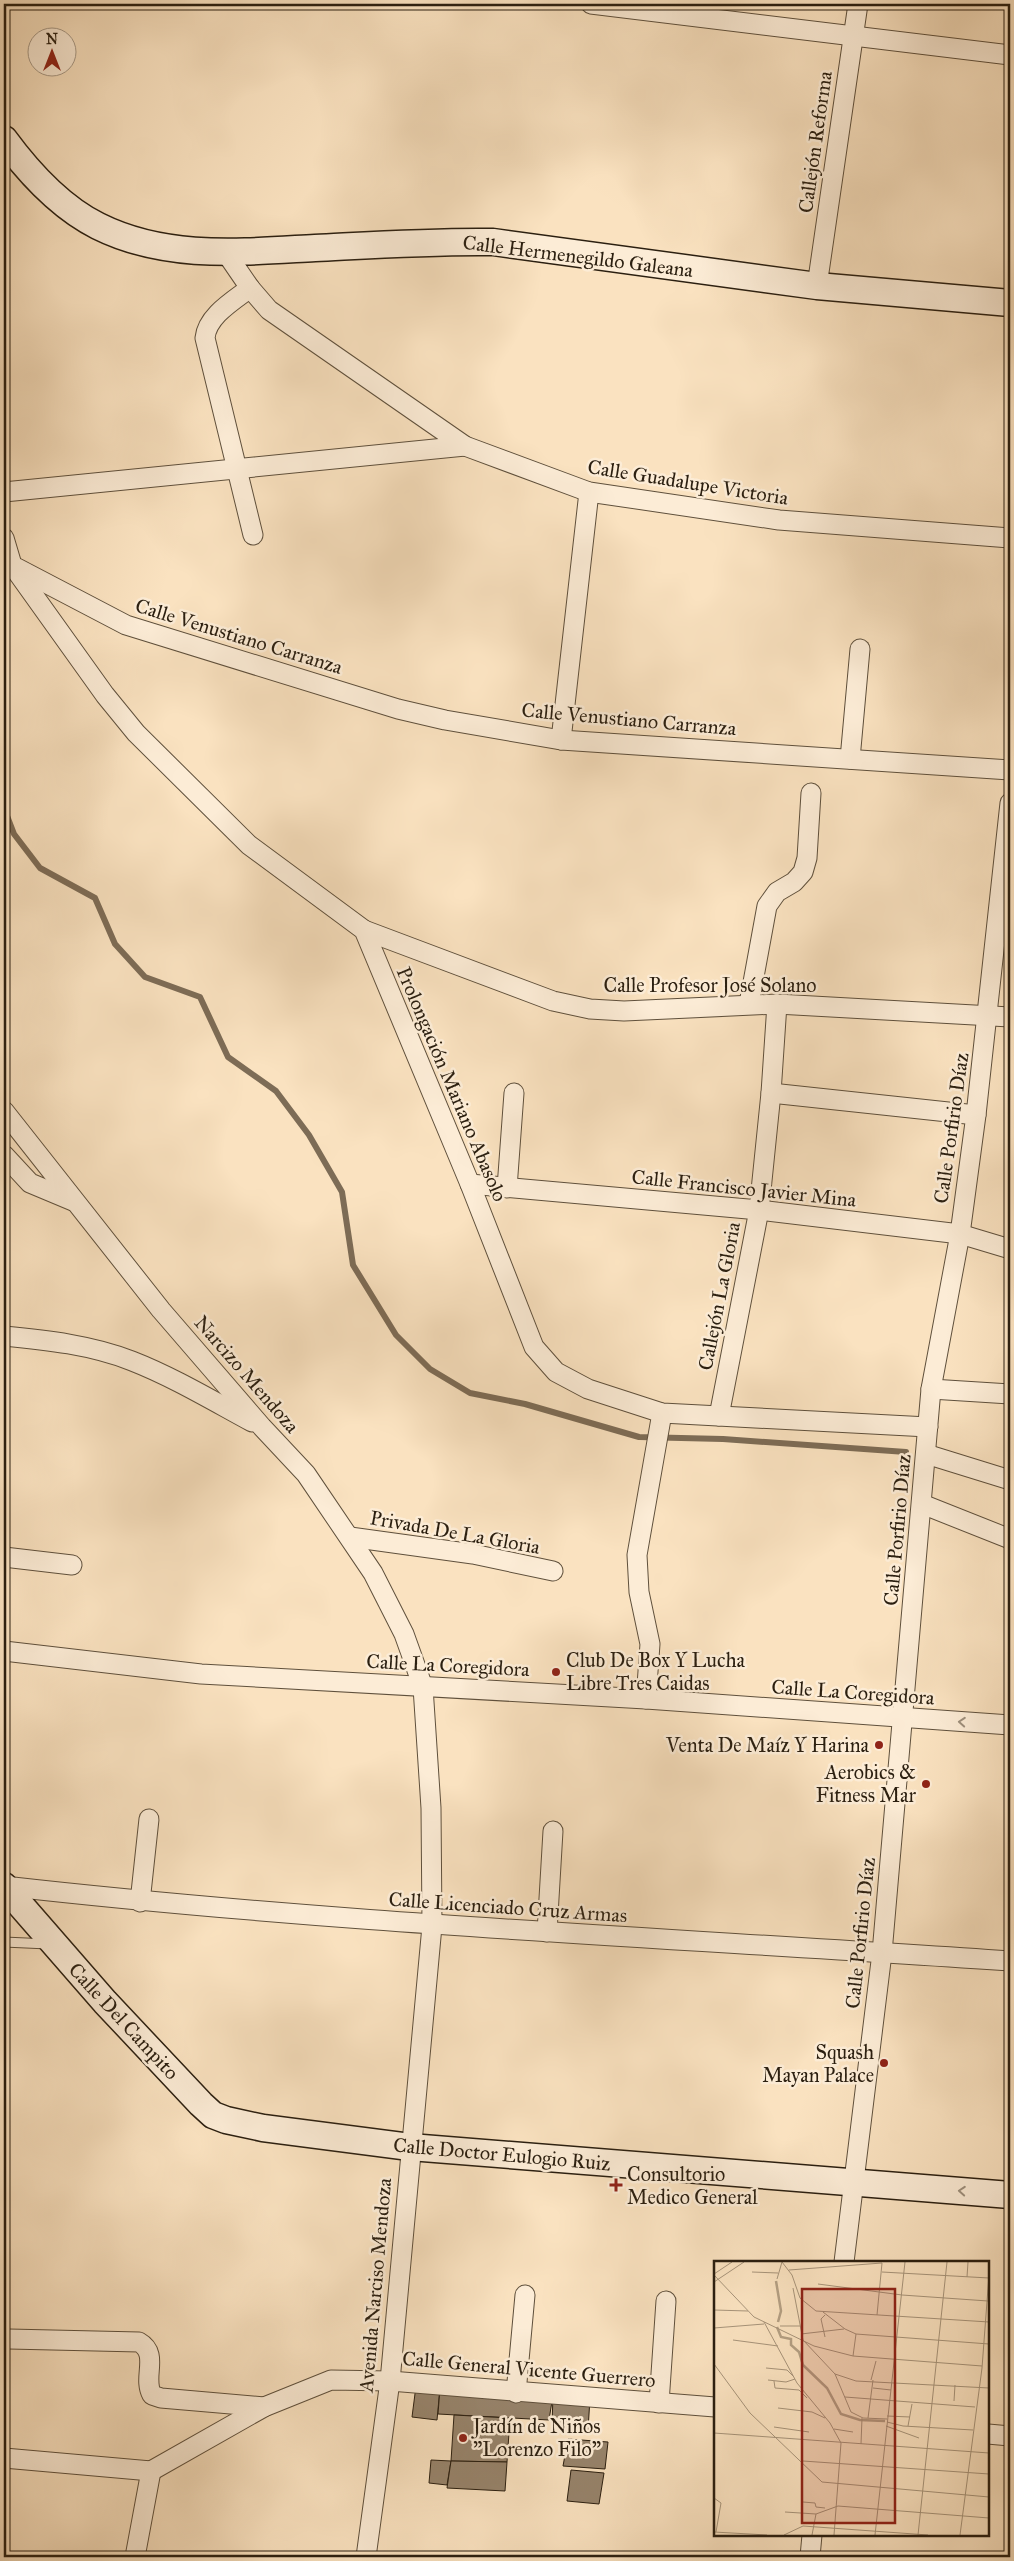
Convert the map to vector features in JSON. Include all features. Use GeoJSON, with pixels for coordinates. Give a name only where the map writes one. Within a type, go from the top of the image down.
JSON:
{"type":"FeatureCollection","features":[{"type":"Feature","properties":{"kind":"street"},"geometry":{"type":"LineString","coordinates":[[590,4],[853,38],[1010,55]]}},
{"type":"Feature","properties":{"kind":"street","name":"Callejón Reforma"},"geometry":{"type":"LineString","coordinates":[[817,286],[858,4]]}},
{"type":"Feature","properties":{"kind":"street","name":"Calle Hermenegildo Galeana"},"geometry":{"type":"LineString","coordinates":[[4,139],[56,197],[97,226],[151,246],[226,253],[446,241],[493,242],[817,286],[1010,303]]}},
{"type":"Feature","properties":{"kind":"street","name":"Calle Guadalupe Victoria"},"geometry":{"type":"LineString","coordinates":[[226,253],[250,288],[270,310],[296,330],[465,446],[588,492],[779,520],[1010,538]]}},
{"type":"Feature","properties":{"kind":"street"},"geometry":{"type":"LineString","coordinates":[[250,288],[212,319],[206,328],[205,338],[235,469],[253,534]]}},
{"type":"Feature","properties":{"kind":"street"},"geometry":{"type":"LineString","coordinates":[[4,492],[465,446]]}},
{"type":"Feature","properties":{"kind":"street"},"geometry":{"type":"LineString","coordinates":[[561,740],[588,492]]}},
{"type":"Feature","properties":{"kind":"street"},"geometry":{"type":"LineString","coordinates":[[4,538],[8,562],[105,696],[136,733],[249,845],[364,930]]}},
{"type":"Feature","properties":{"kind":"street","name":"Calle Venustiano Carranza"},"geometry":{"type":"LineString","coordinates":[[8,562],[94,610],[136,628],[398,709],[444,720],[561,740],[1010,770]]}},
{"type":"Feature","properties":{"kind":"street"},"geometry":{"type":"LineString","coordinates":[[850,759],[860,650]]}},
{"type":"Feature","properties":{"kind":"street"},"geometry":{"type":"LineString","coordinates":[[749,1004],[767,906],[777,892],[794,882],[803,872],[807,858],[811,793]]}},
{"type":"Feature","properties":{"kind":"street","name":"Calle Porfirio Díaz"},"geometry":{"type":"LineString","coordinates":[[844,2261],[882,1952],[931,1390],[960,1234],[988,1016],[1010,804]]}},
{"type":"Feature","properties":{"kind":"street","name":"Calle Profesor José Solano"},"geometry":{"type":"LineString","coordinates":[[364,930],[553,1001],[590,1009],[624,1011],[777,1004],[1010,1018]]}},
{"type":"Feature","properties":{"kind":"street","name":"Prolongación Mariano Abasolo"},"geometry":{"type":"LineString","coordinates":[[364,930],[470,1184],[534,1347],[556,1372],[588,1389],[660,1421],[719,1416],[928,1427]]}},
{"type":"Feature","properties":{"kind":"street","name":"Callejón La Gloria"},"geometry":{"type":"LineString","coordinates":[[719,1416],[758,1210],[771,1093],[777,1004]]}},
{"type":"Feature","properties":{"kind":"street"},"geometry":{"type":"LineString","coordinates":[[506,1188],[514,1093]]}},
{"type":"Feature","properties":{"kind":"street"},"geometry":{"type":"LineString","coordinates":[[771,1093],[976,1115]]}},
{"type":"Feature","properties":{"kind":"street","name":"Narcizo Mendoza"},"geometry":{"type":"LineString","coordinates":[[4,1111],[73,1201],[161,1310],[262,1427],[306,1474],[373,1573],[404,1634],[423,1687]]}},
{"type":"Feature","properties":{"kind":"street"},"geometry":{"type":"LineString","coordinates":[[4,1155],[30,1183],[73,1201]]}},
{"type":"Feature","properties":{"kind":"street","name":"Calle Francisco Javier Mina"},"geometry":{"type":"LineString","coordinates":[[470,1184],[758,1210],[960,1234],[1010,1249]]}},
{"type":"Feature","properties":{"kind":"street"},"geometry":{"type":"LineString","coordinates":[[4,1336],[45,1340],[109,1353],[132,1361],[262,1427]]}},
{"type":"Feature","properties":{"kind":"street"},"geometry":{"type":"LineString","coordinates":[[931,1390],[1010,1394]]}},
{"type":"Feature","properties":{"kind":"street"},"geometry":{"type":"LineString","coordinates":[[646,1699],[650,1644],[636,1574],[637,1555],[654,1465],[660,1421]]}},
{"type":"Feature","properties":{"kind":"street"},"geometry":{"type":"LineString","coordinates":[[926,1454],[1010,1480]]}},
{"type":"Feature","properties":{"kind":"street"},"geometry":{"type":"LineString","coordinates":[[922,1504],[1010,1539]]}},
{"type":"Feature","properties":{"kind":"street","name":"Privada De La Gloria"},"geometry":{"type":"LineString","coordinates":[[350,1537],[473,1554],[553,1571]]}},
{"type":"Feature","properties":{"kind":"street"},"geometry":{"type":"LineString","coordinates":[[4,1557],[72,1565]]}},
{"type":"Feature","properties":{"kind":"street","name":"Calle La Coregidora"},"geometry":{"type":"LineString","coordinates":[[4,1651],[201,1674],[646,1699],[902,1719],[1010,1725]]}},
{"type":"Feature","properties":{"kind":"street","name":"Avenida Narciso Mendoza"},"geometry":{"type":"LineString","coordinates":[[366,2557],[390,2381],[410,2147],[432,1926],[431,1808],[423,1687]]}},
{"type":"Feature","properties":{"kind":"street"},"geometry":{"type":"LineString","coordinates":[[140,1902],[150,1819]]}},
{"type":"Feature","properties":{"kind":"street"},"geometry":{"type":"LineString","coordinates":[[547,1932],[553,1831]]}},
{"type":"Feature","properties":{"kind":"street","name":"Calle Licenciado Cruz Armas"},"geometry":{"type":"LineString","coordinates":[[4,1886],[140,1902],[432,1926],[1010,1961]]}},
{"type":"Feature","properties":{"kind":"street","name":"Calle Del Campito"},"geometry":{"type":"LineString","coordinates":[[4,1886],[104,2002],[213,2115],[226,2120],[264,2128]]}},
{"type":"Feature","properties":{"kind":"street","name":"Calle Doctor Eulogio Ruiz"},"geometry":{"type":"LineString","coordinates":[[264,2128],[410,2147],[1010,2195]]}},
{"type":"Feature","properties":{"kind":"street"},"geometry":{"type":"LineString","coordinates":[[516,2393],[525,2295]]}},
{"type":"Feature","properties":{"kind":"street"},"geometry":{"type":"LineString","coordinates":[[659,2403],[666,2301]]}},
{"type":"Feature","properties":{"kind":"street"},"geometry":{"type":"LineString","coordinates":[[9,2339],[139,2342],[147,2347],[151,2355],[147,2387],[152,2395],[161,2398],[264,2407]]}},
{"type":"Feature","properties":{"kind":"street","name":"Calle General Vicente Guerrero"},"geometry":{"type":"LineString","coordinates":[[151,2471],[264,2407],[330,2380],[390,2381],[516,2393],[630,2398],[659,2403],[714,2407]]}},
{"type":"Feature","properties":{"kind":"street"},"geometry":{"type":"LineString","coordinates":[[989,2434],[1010,2436]]}},
{"type":"Feature","properties":{"kind":"street"},"geometry":{"type":"LineString","coordinates":[[4,2458],[151,2471],[135,2557]]}},
{"type":"Feature","properties":{"kind":"street"},"geometry":{"type":"LineString","coordinates":[[810,2557],[812,2536]]}},
{"type":"Feature","properties":{"kind":"lane"},"geometry":{"type":"LineString","coordinates":[[4,1942],[53,1944]]}},
{"type":"Feature","properties":{"kind":"building"},"geometry":{"type":"Polygon","coordinates":[[[416,2386],[440,2388],[437,2420],[412,2417],[416,2386]]]}},
{"type":"Feature","properties":{"kind":"building"},"geometry":{"type":"Polygon","coordinates":[[[440,2388],[553,2395],[549,2420],[438,2414],[440,2388]]]}},
{"type":"Feature","properties":{"kind":"building"},"geometry":{"type":"Polygon","coordinates":[[[553,2395],[590,2398],[588,2430],[552,2425],[553,2395]]]}},
{"type":"Feature","properties":{"kind":"building"},"geometry":{"type":"Polygon","coordinates":[[[454,2415],[510,2418],[507,2462],[451,2461],[454,2415]]]}},
{"type":"Feature","properties":{"kind":"building"},"geometry":{"type":"Polygon","coordinates":[[[568,2439],[608,2442],[605,2469],[563,2466],[568,2439]]]}},
{"type":"Feature","properties":{"kind":"building"},"geometry":{"type":"Polygon","coordinates":[[[431,2460],[451,2461],[447,2485],[429,2483],[431,2460]]]}},
{"type":"Feature","properties":{"kind":"building"},"geometry":{"type":"Polygon","coordinates":[[[451,2461],[507,2462],[505,2491],[447,2488],[451,2461]]]}},
{"type":"Feature","properties":{"kind":"building"},"geometry":{"type":"Polygon","coordinates":[[[571,2470],[604,2473],[599,2504],[567,2501],[571,2470]]]}},
{"type":"Feature","properties":{"kind":"waterway"},"geometry":{"type":"LineString","coordinates":[[4,808],[14,834],[40,868],[95,898],[115,944],[145,977],[200,997],[228,1057],[276,1091],[309,1135],[342,1192],[353,1265],[396,1335],[430,1369],[470,1393],[525,1404],[639,1437],[723,1439],[906,1452]]}},
{"type":"Feature","properties":{"kind":"place","name":"Club De Box Y Lucha Libre Tres Caidas"},"geometry":{"type":"Point","coordinates":[556,1672]}},
{"type":"Feature","properties":{"kind":"place","name":"Venta De Maíz Y Harina"},"geometry":{"type":"Point","coordinates":[879,1745]}},
{"type":"Feature","properties":{"kind":"place","name":"Aerobics & Fitness Mar"},"geometry":{"type":"Point","coordinates":[926,1784]}},
{"type":"Feature","properties":{"kind":"place","name":"Squash Mayan Palace"},"geometry":{"type":"Point","coordinates":[884,2063]}},
{"type":"Feature","properties":{"kind":"place","name":"Consultorio Medico General"},"geometry":{"type":"Point","coordinates":[616,2185]}},
{"type":"Feature","properties":{"kind":"place","name":"Jardín de Niños \"Lorenzo Filo\""},"geometry":{"type":"Point","coordinates":[463,2438]}}]}
